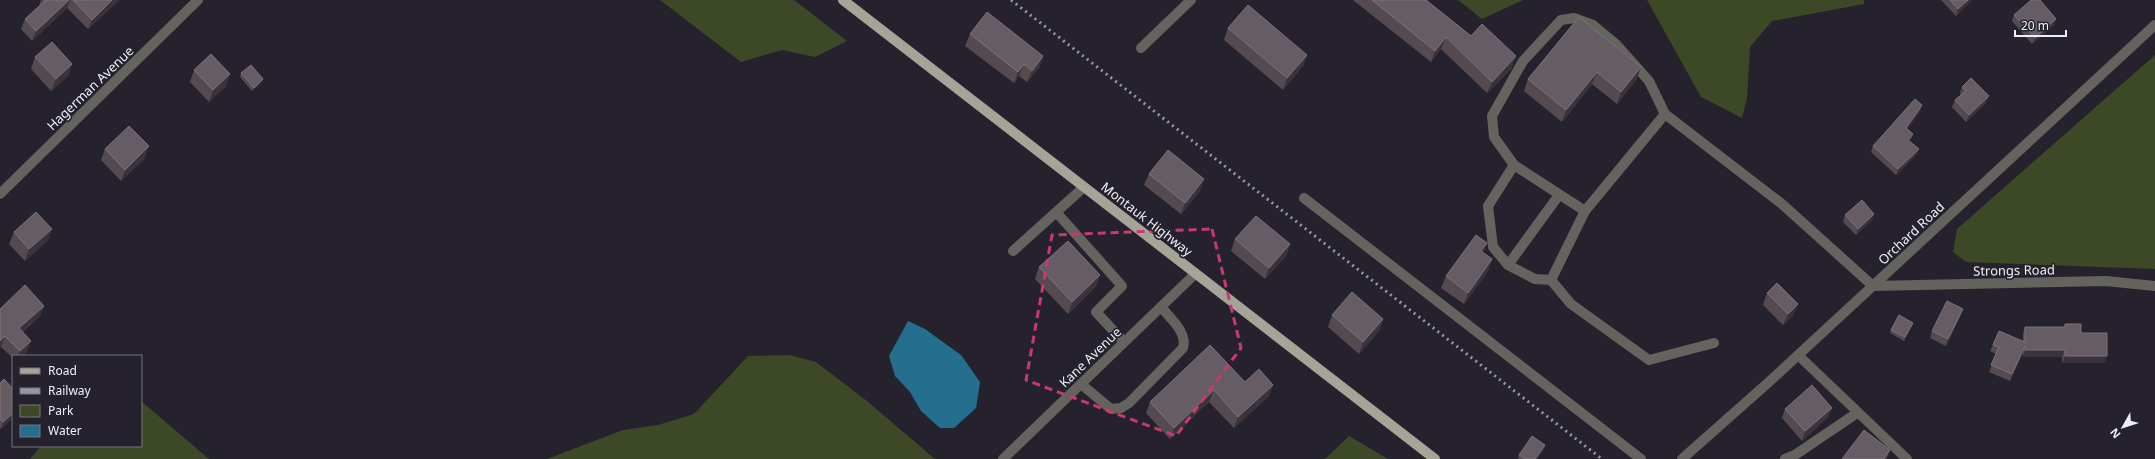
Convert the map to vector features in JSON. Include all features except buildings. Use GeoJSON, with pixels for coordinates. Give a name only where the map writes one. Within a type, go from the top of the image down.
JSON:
{"type":"FeatureCollection","features":[{"type":"Feature","properties":{"kind":"main road","name":"Montauk Highway"},"geometry":{"type":"LineString","coordinates":[[843,0],[1435,459]]}},
{"type":"Feature","properties":{"kind":"street","name":"Hagerman Avenue"},"geometry":{"type":"LineString","coordinates":[[0,194],[198,0]]}},
{"type":"Feature","properties":{"kind":"street"},"geometry":{"type":"LineString","coordinates":[[1141,48],[1191,0]]}},
{"type":"Feature","properties":{"kind":"street"},"geometry":{"type":"LineString","coordinates":[[1585,211],[1514,166],[1494,137],[1492,116],[1523,61],[1561,20],[1574,18],[1593,25],[1616,44],[1649,81],[1665,114],[1782,204],[1873,286]]}},
{"type":"Feature","properties":{"kind":"street","name":"Orchard Road"},"geometry":{"type":"LineString","coordinates":[[1682,459],[1798,356],[2155,25]]}},
{"type":"Feature","properties":{"kind":"street"},"geometry":{"type":"LineString","coordinates":[[1551,280],[1585,211],[1665,114]]}},
{"type":"Feature","properties":{"kind":"street"},"geometry":{"type":"LineString","coordinates":[[1514,166],[1488,206],[1493,247],[1508,265],[1535,279],[1551,280],[1571,304],[1649,360],[1714,343]]}},
{"type":"Feature","properties":{"kind":"street"},"geometry":{"type":"LineString","coordinates":[[1013,251],[1084,188]]}},
{"type":"Feature","properties":{"kind":"street"},"geometry":{"type":"LineString","coordinates":[[1508,265],[1559,195]]}},
{"type":"Feature","properties":{"kind":"street"},"geometry":{"type":"LineString","coordinates":[[1304,198],[1642,459]]}},
{"type":"Feature","properties":{"kind":"street"},"geometry":{"type":"LineString","coordinates":[[1056,213],[1122,286],[1096,312],[1124,342]]}},
{"type":"Feature","properties":{"kind":"street","name":"Kane Avenue"},"geometry":{"type":"LineString","coordinates":[[1003,459],[1195,274]]}},
{"type":"Feature","properties":{"kind":"street","name":"Strongs Road"},"geometry":{"type":"LineString","coordinates":[[1873,286],[2106,282],[2155,286]]}},
{"type":"Feature","properties":{"kind":"street"},"geometry":{"type":"LineString","coordinates":[[1081,384],[1110,409],[1121,408],[1129,403],[1183,348],[1185,342],[1182,334],[1160,307]]}},
{"type":"Feature","properties":{"kind":"street"},"geometry":{"type":"LineString","coordinates":[[1798,356],[1907,459]]}},
{"type":"Feature","properties":{"kind":"street"},"geometry":{"type":"LineString","coordinates":[[1785,459],[1795,455],[1857,413]]}},
{"type":"Feature","properties":{"kind":"highlighted area"},"geometry":{"type":"Polygon","coordinates":[[[1212,229],[1241,348],[1176,436],[1026,380],[1052,235],[1212,229]]]}},
{"type":"Feature","properties":{"kind":"green space"},"geometry":{"type":"Polygon","coordinates":[[[660,0],[794,0],[847,41],[815,57],[782,50],[741,62],[660,0]]]}},
{"type":"Feature","properties":{"kind":"green space"},"geometry":{"type":"Polygon","coordinates":[[[1458,0],[1523,0],[1482,19],[1458,0]]]}},
{"type":"Feature","properties":{"kind":"green space"},"geometry":{"type":"Polygon","coordinates":[[[1647,0],[1864,0],[1864,4],[1772,21],[1750,47],[1747,98],[1742,118],[1701,97],[1647,0]]]}},
{"type":"Feature","properties":{"kind":"green space"},"geometry":{"type":"Polygon","coordinates":[[[2155,55],[2155,269],[1966,262],[1953,252],[1957,229],[2155,55]]]}},
{"type":"Feature","properties":{"kind":"green space"},"geometry":{"type":"Polygon","coordinates":[[[789,355],[816,362],[867,401],[935,459],[547,459],[623,430],[658,425],[694,414],[748,356],[789,355]]]}},
{"type":"Feature","properties":{"kind":"green space"},"geometry":{"type":"Polygon","coordinates":[[[142,402],[209,459],[30,459],[40,447],[142,447],[142,402]]]}},
{"type":"Feature","properties":{"kind":"green space"},"geometry":{"type":"Polygon","coordinates":[[[1349,436],[1388,459],[1325,459],[1349,436]]]}},
{"type":"Feature","properties":{"kind":"water"},"geometry":{"type":"Polygon","coordinates":[[[908,321],[925,329],[961,355],[980,382],[976,408],[954,428],[940,428],[921,411],[910,392],[895,376],[889,356],[908,321]]]}},
{"type":"Feature","properties":{"kind":"railway"},"geometry":{"type":"LineString","coordinates":[[1011,0],[1602,459]]}}]}
